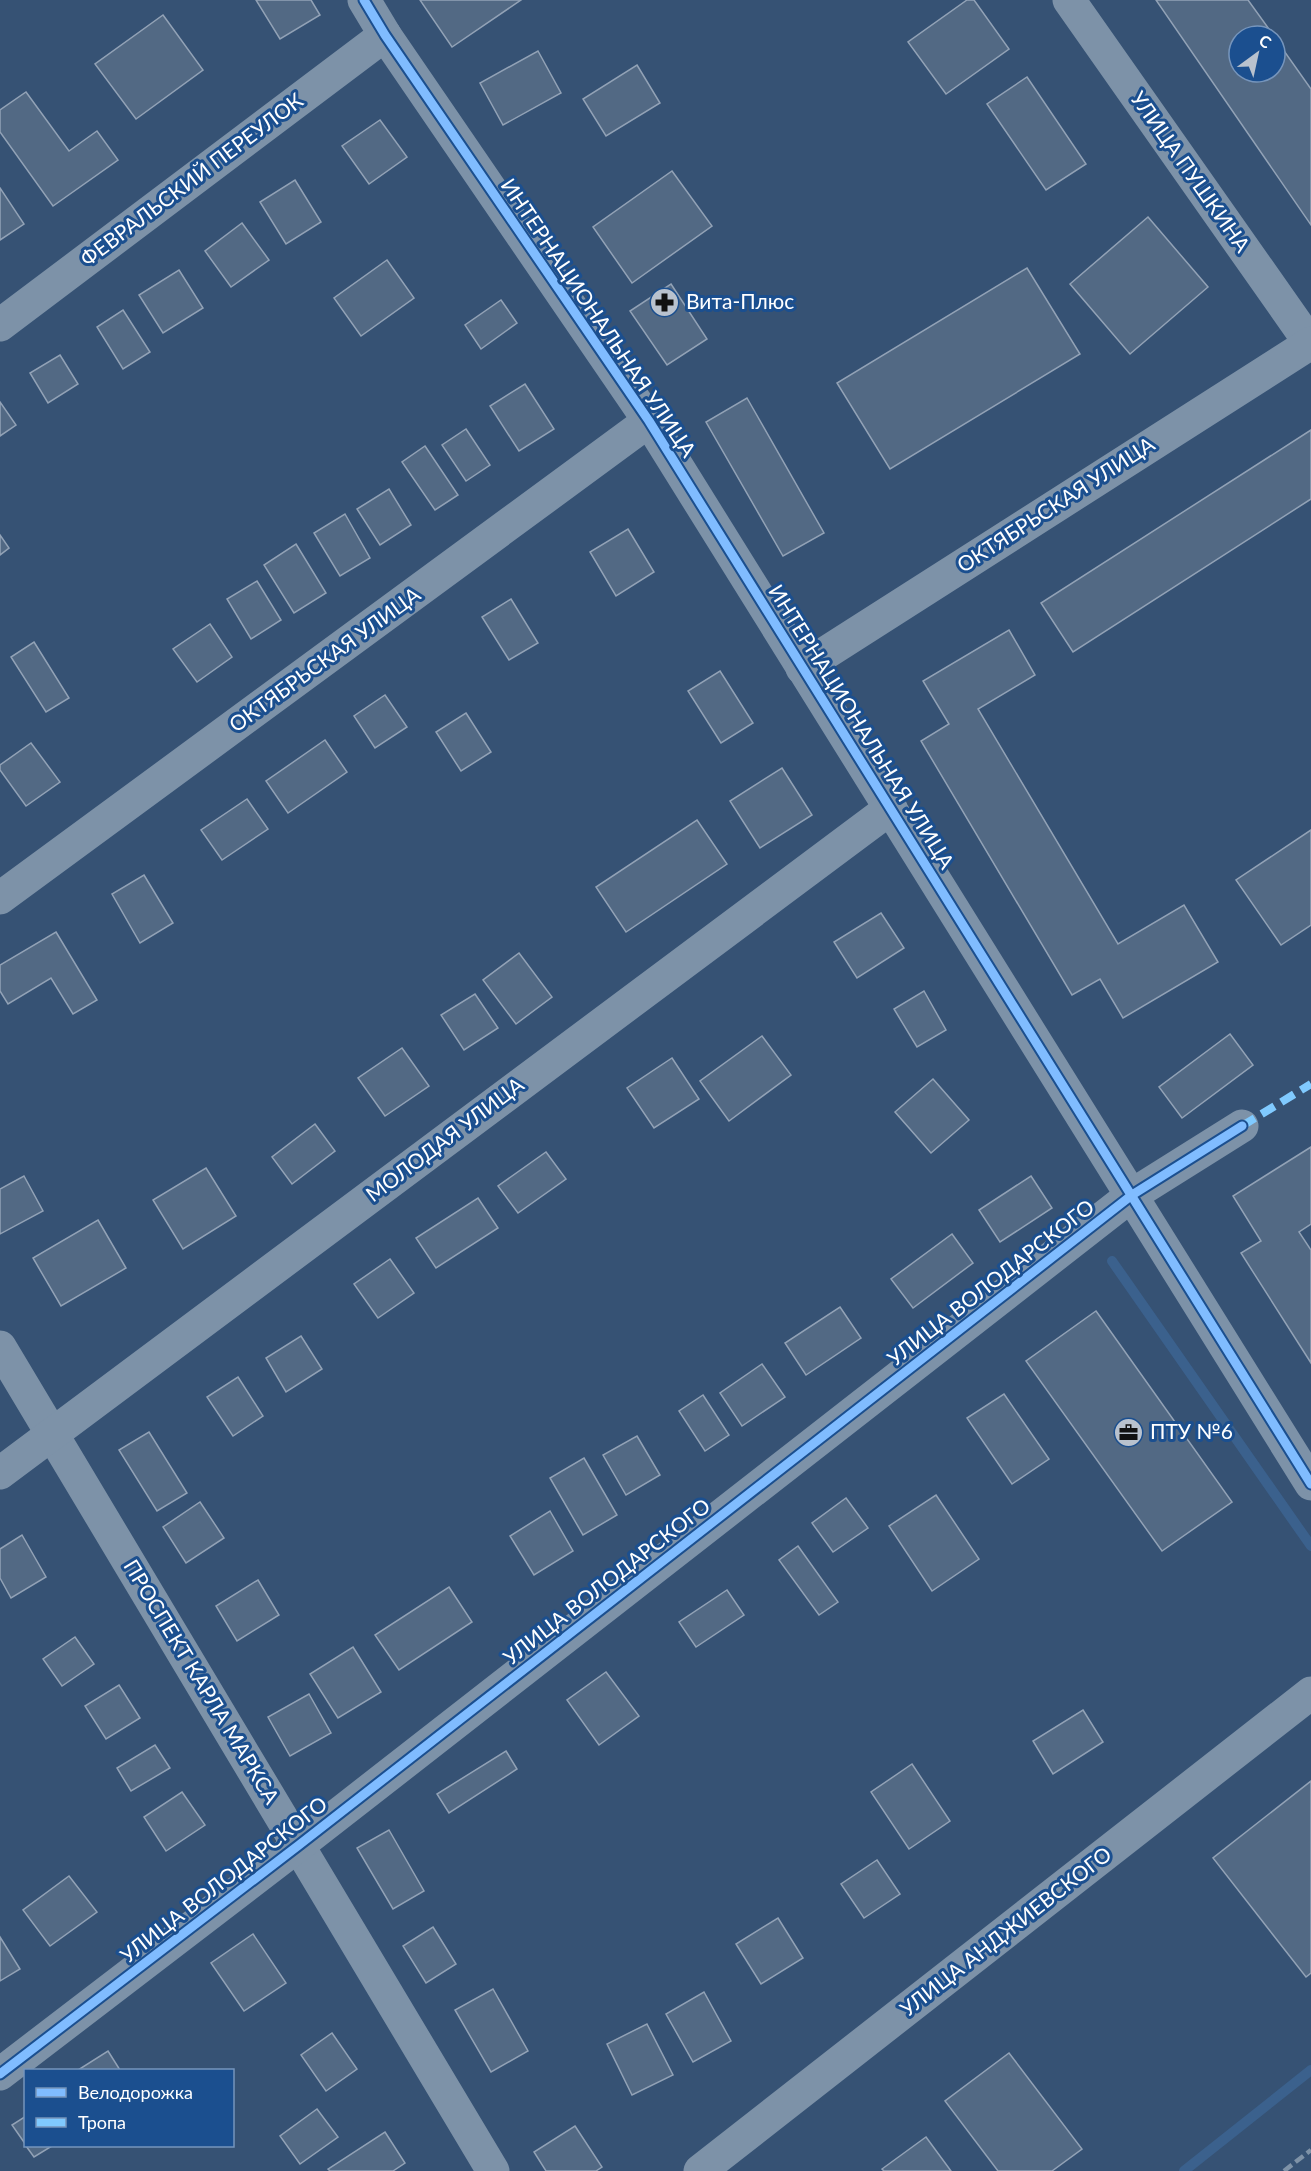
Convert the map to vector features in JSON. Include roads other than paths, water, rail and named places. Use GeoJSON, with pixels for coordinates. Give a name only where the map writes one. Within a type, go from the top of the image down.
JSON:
{"type":"FeatureCollection","features":[{"type":"Feature","properties":{"kind":"street","name":"ИНТЕРНАЦИОНАЛЬНАЯ УЛИЦА"},"geometry":{"type":"LineString","coordinates":[[364,0],[385,35],[649,421],[1311,1484]]}},
{"type":"Feature","properties":{"kind":"street","name":"УЛИЦА ПУШКИНА"},"geometry":{"type":"LineString","coordinates":[[1069,0],[1311,343]]}},
{"type":"Feature","properties":{"kind":"street","name":"ФЕВРАЛЬСКИЙ ПЕРЕУЛОК"},"geometry":{"type":"LineString","coordinates":[[0,325],[385,35]]}},
{"type":"Feature","properties":{"kind":"street","name":"ОКТЯБРЬСКАЯ УЛИЦА"},"geometry":{"type":"LineString","coordinates":[[802,668],[1311,343]]}},
{"type":"Feature","properties":{"kind":"street","name":"ОКТЯБРЬСКАЯ УЛИЦА"},"geometry":{"type":"LineString","coordinates":[[0,898],[649,421]]}},
{"type":"Feature","properties":{"kind":"street","name":"МОЛОДАЯ УЛИЦА"},"geometry":{"type":"LineString","coordinates":[[0,1473],[891,808]]}},
{"type":"Feature","properties":{"kind":"street","name":"УЛИЦА ВОЛОДАРСКОГО"},"geometry":{"type":"LineString","coordinates":[[0,2073],[298,1845],[1132,1195],[1242,1126]]}},
{"type":"Feature","properties":{"kind":"street","name":"ПРОСПЕКТ КАРЛА МАРКСА"},"geometry":{"type":"LineString","coordinates":[[0,1347],[493,2171]]}},
{"type":"Feature","properties":{"kind":"street","name":"УЛИЦА АНДЖИЕВСКОГО"},"geometry":{"type":"LineString","coordinates":[[700,2171],[1311,1693]]}},
{"type":"Feature","properties":{"kind":"waterway"},"geometry":{"type":"LineString","coordinates":[[1112,1261],[1311,1546]]}},
{"type":"Feature","properties":{"kind":"waterway"},"geometry":{"type":"LineString","coordinates":[[1184,2171],[1311,2070]]}},
{"type":"Feature","properties":{"kind":"railway"},"geometry":{"type":"LineString","coordinates":[[1284,2171],[1311,2150]]}},
{"type":"Feature","properties":{"kind":"place","name":"Вита-Плюс"},"geometry":{"type":"Point","coordinates":[665,302]}},
{"type":"Feature","properties":{"kind":"place","name":"ПТУ №6"},"geometry":{"type":"Point","coordinates":[1129,1432]}}]}
